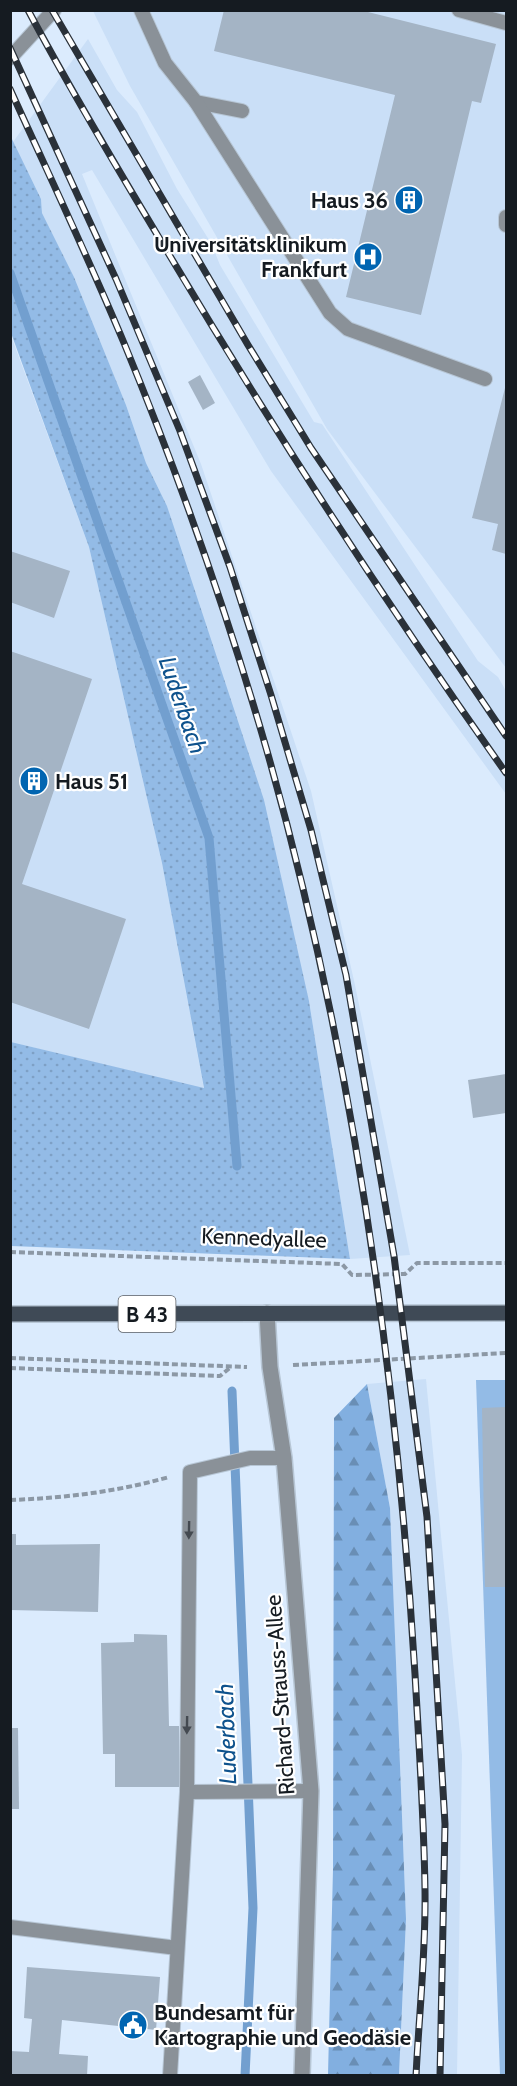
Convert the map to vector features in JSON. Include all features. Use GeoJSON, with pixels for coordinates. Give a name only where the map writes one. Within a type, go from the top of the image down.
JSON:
{"type":"FeatureCollection","features":[{"type":"Feature","properties":{"kind":"main road","name":"B 43"},"geometry":{"type":"LineString","coordinates":[[10,1314],[507,1312]]}},
{"type":"Feature","properties":{"kind":"street","name":"Richard-Strauss-Allee"},"geometry":{"type":"LineString","coordinates":[[267,1313],[270,1367],[284,1458],[311,1791],[302,2076]]}},
{"type":"Feature","properties":{"kind":"lane"},"geometry":{"type":"LineString","coordinates":[[10,58],[54,10]]}},
{"type":"Feature","properties":{"kind":"lane"},"geometry":{"type":"LineString","coordinates":[[141,10],[165,63],[196,102],[330,313],[338,322],[348,329],[485,379]]}},
{"type":"Feature","properties":{"kind":"lane"},"geometry":{"type":"LineString","coordinates":[[459,10],[507,23]]}},
{"type":"Feature","properties":{"kind":"lane"},"geometry":{"type":"LineString","coordinates":[[196,102],[242,111]]}},
{"type":"Feature","properties":{"kind":"lane"},"geometry":{"type":"LineString","coordinates":[[507,217],[507,225]]}},
{"type":"Feature","properties":{"kind":"lane"},"geometry":{"type":"LineString","coordinates":[[170,2076],[187,1792],[190,1472],[250,1458],[284,1458]]}},
{"type":"Feature","properties":{"kind":"lane"},"geometry":{"type":"LineString","coordinates":[[187,1792],[311,1791]]}},
{"type":"Feature","properties":{"kind":"lane"},"geometry":{"type":"LineString","coordinates":[[10,1927],[177,1948]]}},
{"type":"Feature","properties":{"kind":"path","name":"Kennedyallee"},"geometry":{"type":"LineString","coordinates":[[10,1252],[342,1264],[352,1275],[405,1274],[417,1263],[507,1263]]}},
{"type":"Feature","properties":{"kind":"path"},"geometry":{"type":"LineString","coordinates":[[10,1358],[270,1367],[507,1353]]}},
{"type":"Feature","properties":{"kind":"path"},"geometry":{"type":"LineString","coordinates":[[10,1368],[220,1376],[231,1367]]}},
{"type":"Feature","properties":{"kind":"path"},"geometry":{"type":"LineString","coordinates":[[10,1500],[69,1497],[126,1489],[190,1472]]}},
{"type":"Feature","properties":{"kind":"shaded area","name":"Universitätsklinikum Frankfurt"},"geometry":{"type":"Polygon","coordinates":[[[93,11],[506,11],[506,668],[327,429],[130,86],[93,11]]]}},
{"type":"Feature","properties":{"kind":"shaded area"},"geometry":{"type":"Polygon","coordinates":[[[88,39],[117,90],[137,112],[177,189],[211,243],[220,265],[314,422],[322,424],[478,661],[498,677],[506,691],[506,794],[271,471],[92,170],[82,174],[201,464],[311,791],[355,985],[410,1255],[350,1259],[309,1001],[167,506],[146,463],[126,405],[74,277],[42,213],[41,199],[13,142],[88,39]]]}},
{"type":"Feature","properties":{"kind":"shaded area"},"geometry":{"type":"Polygon","coordinates":[[[11,137],[41,199],[42,213],[74,277],[126,405],[146,463],[167,506],[264,800],[309,1001],[350,1259],[11,1246],[11,1042],[204,1088],[162,863],[89,547],[11,333],[11,137]]]}},
{"type":"Feature","properties":{"kind":"shaded area"},"geometry":{"type":"Polygon","coordinates":[[[10,333],[89,547],[162,863],[204,1089],[11,1042],[10,333]]]}},
{"type":"Feature","properties":{"kind":"shaded area"},"geometry":{"type":"Polygon","coordinates":[[[426,1379],[462,1755],[457,2075],[399,2075],[406,1919],[390,1508],[367,1384],[426,1379]]]}},
{"type":"Feature","properties":{"kind":"shaded area"},"geometry":{"type":"Polygon","coordinates":[[[476,1380],[506,1380],[506,2076],[500,2075],[476,1380]]]}},
{"type":"Feature","properties":{"kind":"green space"},"geometry":{"type":"Polygon","coordinates":[[[367,1384],[390,1508],[406,1919],[399,2075],[328,2075],[333,1869],[334,1418],[367,1384]]]}},
{"type":"Feature","properties":{"kind":"building","name":"Haus 36"},"geometry":{"type":"Polygon","coordinates":[[[224,10],[360,10],[496,44],[481,103],[472,101],[421,315],[346,297],[395,95],[214,51],[224,10]]]}},
{"type":"Feature","properties":{"kind":"building"},"geometry":{"type":"Polygon","coordinates":[[[200,375],[215,403],[203,410],[188,382],[200,375]]]}},
{"type":"Feature","properties":{"kind":"building"},"geometry":{"type":"Polygon","coordinates":[[[506,384],[506,554],[492,550],[498,524],[472,518],[506,384]]]}},
{"type":"Feature","properties":{"kind":"building"},"geometry":{"type":"Polygon","coordinates":[[[10,551],[70,571],[54,618],[10,602],[10,551]]]}},
{"type":"Feature","properties":{"kind":"building","name":"Haus 51"},"geometry":{"type":"Polygon","coordinates":[[[10,651],[92,679],[22,884],[126,919],[89,1029],[10,1002],[10,651]]]}},
{"type":"Feature","properties":{"kind":"building"},"geometry":{"type":"Polygon","coordinates":[[[506,1074],[506,1113],[473,1118],[468,1080],[506,1074]]]}},
{"type":"Feature","properties":{"kind":"building"},"geometry":{"type":"Polygon","coordinates":[[[506,1407],[506,1587],[485,1587],[482,1408],[506,1407]]]}},
{"type":"Feature","properties":{"kind":"building"},"geometry":{"type":"Polygon","coordinates":[[[10,1534],[16,1534],[16,1545],[100,1544],[98,1612],[10,1610],[10,1534]]]}},
{"type":"Feature","properties":{"kind":"building"},"geometry":{"type":"Polygon","coordinates":[[[134,1634],[167,1635],[169,1726],[179,1726],[180,1787],[115,1787],[115,1754],[103,1754],[101,1643],[134,1642],[134,1634]]]}},
{"type":"Feature","properties":{"kind":"building"},"geometry":{"type":"Polygon","coordinates":[[[10,1728],[18,1728],[19,1809],[10,1809],[10,1728]]]}},
{"type":"Feature","properties":{"kind":"building","name":"Bundesamt für Kartographie und Geodäsie"},"geometry":{"type":"Polygon","coordinates":[[[27,1967],[160,1977],[156,2030],[62,2020],[59,2054],[88,2056],[87,2076],[10,2076],[10,2051],[29,2052],[32,2019],[24,2018],[27,1967]]]}},
{"type":"Feature","properties":{"kind":"waterway","name":"Luderbach"},"geometry":{"type":"LineString","coordinates":[[10,273],[209,838],[237,1166]]}},
{"type":"Feature","properties":{"kind":"waterway","name":"Luderbach"},"geometry":{"type":"LineString","coordinates":[[232,1391],[253,1908],[245,2076]]}},
{"type":"Feature","properties":{"kind":"railway"},"geometry":{"type":"LineString","coordinates":[[28,10],[204,313],[373,579],[506,773]]}},
{"type":"Feature","properties":{"kind":"railway"},"geometry":{"type":"LineString","coordinates":[[52,10],[248,345],[311,448],[506,736]]}},
{"type":"Feature","properties":{"kind":"railway"},"geometry":{"type":"LineString","coordinates":[[10,48],[116,279],[180,431],[230,567],[311,830],[346,975],[394,1256],[427,1517],[445,1824],[440,2076]]}},
{"type":"Feature","properties":{"kind":"railway"},"geometry":{"type":"LineString","coordinates":[[10,89],[124,343],[201,545],[236,647],[267,751],[297,864],[323,978],[366,1208],[396,1441],[407,1558],[420,1755],[425,1890],[416,2076]]}},
{"type":"Feature","properties":{"kind":"place","name":"Haus 36"},"geometry":{"type":"Point","coordinates":[409,200]}},
{"type":"Feature","properties":{"kind":"place","name":"Universitätsklinikum Frankfurt"},"geometry":{"type":"Point","coordinates":[368,257]}},
{"type":"Feature","properties":{"kind":"place","name":"Haus 51"},"geometry":{"type":"Point","coordinates":[34,781]}},
{"type":"Feature","properties":{"kind":"place","name":"Bundesamt für Kartographie und Geodäsie"},"geometry":{"type":"Point","coordinates":[133,2025]}}]}
